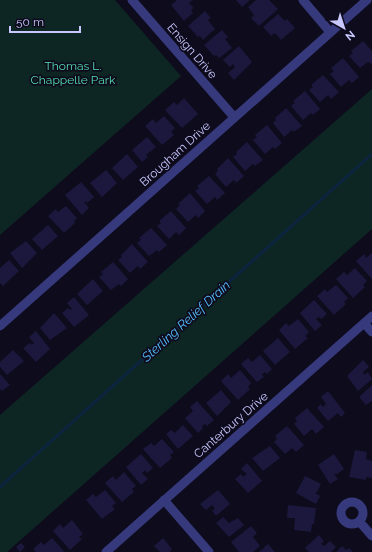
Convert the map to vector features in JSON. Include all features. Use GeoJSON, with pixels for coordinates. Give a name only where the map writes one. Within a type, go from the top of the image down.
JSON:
{"type":"FeatureCollection","features":[{"type":"Feature","properties":{"kind":"street","name":"Ensign Drive"},"geometry":{"type":"LineString","coordinates":[[132,0],[234,117]]}},
{"type":"Feature","properties":{"kind":"street"},"geometry":{"type":"LineString","coordinates":[[302,0],[330,32]]}},
{"type":"Feature","properties":{"kind":"street","name":"Brougham Drive"},"geometry":{"type":"LineString","coordinates":[[0,326],[367,0]]}},
{"type":"Feature","properties":{"kind":"street","name":"Canterbury Drive"},"geometry":{"type":"LineString","coordinates":[[106,552],[372,316]]}},
{"type":"Feature","properties":{"kind":"street"},"geometry":{"type":"LineString","coordinates":[[364,323],[372,332]]}},
{"type":"Feature","properties":{"kind":"street"},"geometry":{"type":"LineString","coordinates":[[164,500],[209,552]]}},
{"type":"Feature","properties":{"kind":"street"},"geometry":{"type":"LineString","coordinates":[[359,521],[372,536]]}},
{"type":"Feature","properties":{"kind":"green space","name":"Thomas L. Chappelle Park"},"geometry":{"type":"Polygon","coordinates":[[[0,0],[115,0],[181,76],[0,235],[0,0]]]}},
{"type":"Feature","properties":{"kind":"green space"},"geometry":{"type":"Polygon","coordinates":[[[372,89],[372,229],[7,552],[0,552],[0,415],[372,89]]]}},
{"type":"Feature","properties":{"kind":"building"},"geometry":{"type":"Polygon","coordinates":[[[177,0],[193,0],[189,3],[194,8],[191,10],[193,13],[184,21],[171,5],[177,0]]]}},
{"type":"Feature","properties":{"kind":"building"},"geometry":{"type":"Polygon","coordinates":[[[236,0],[250,0],[242,7],[236,0]]]}},
{"type":"Feature","properties":{"kind":"building"},"geometry":{"type":"Polygon","coordinates":[[[256,0],[269,0],[278,9],[259,26],[251,18],[254,15],[248,7],[256,0]]]}},
{"type":"Feature","properties":{"kind":"building"},"geometry":{"type":"Polygon","coordinates":[[[205,11],[211,18],[208,20],[215,29],[203,40],[200,36],[198,37],[188,26],[205,11]]]}},
{"type":"Feature","properties":{"kind":"building"},"geometry":{"type":"Polygon","coordinates":[[[278,14],[285,21],[287,19],[295,28],[281,40],[275,33],[271,36],[263,27],[278,14]]]}},
{"type":"Feature","properties":{"kind":"building"},"geometry":{"type":"Polygon","coordinates":[[[222,30],[228,37],[225,39],[232,48],[219,58],[216,55],[214,56],[204,45],[222,30]]]}},
{"type":"Feature","properties":{"kind":"building"},"geometry":{"type":"Polygon","coordinates":[[[363,41],[372,51],[372,64],[368,62],[360,68],[349,56],[353,53],[351,51],[363,41]]]}},
{"type":"Feature","properties":{"kind":"building"},"geometry":{"type":"Polygon","coordinates":[[[239,46],[252,62],[234,80],[228,73],[235,67],[233,64],[230,67],[223,60],[239,46]]]}},
{"type":"Feature","properties":{"kind":"building"},"geometry":{"type":"Polygon","coordinates":[[[343,58],[359,77],[352,83],[349,80],[341,87],[330,74],[334,71],[331,68],[343,58]]]}},
{"type":"Feature","properties":{"kind":"building"},"geometry":{"type":"Polygon","coordinates":[[[323,75],[339,92],[331,99],[328,95],[320,102],[309,90],[313,87],[311,85],[323,75]]]}},
{"type":"Feature","properties":{"kind":"building"},"geometry":{"type":"Polygon","coordinates":[[[305,91],[320,109],[313,115],[311,113],[303,120],[291,106],[295,103],[293,101],[305,91]]]}},
{"type":"Feature","properties":{"kind":"building"},"geometry":{"type":"Polygon","coordinates":[[[184,98],[198,114],[182,128],[165,110],[174,102],[177,105],[184,98]]]}},
{"type":"Feature","properties":{"kind":"building"},"geometry":{"type":"Polygon","coordinates":[[[286,108],[302,126],[294,132],[292,130],[284,137],[273,123],[276,120],[275,118],[286,108]]]}},
{"type":"Feature","properties":{"kind":"building"},"geometry":{"type":"Polygon","coordinates":[[[164,116],[175,128],[171,132],[174,135],[162,145],[145,126],[153,119],[156,123],[164,116]]]}},
{"type":"Feature","properties":{"kind":"building"},"geometry":{"type":"Polygon","coordinates":[[[267,125],[282,143],[275,149],[273,147],[265,154],[253,140],[257,137],[255,135],[267,125]]]}},
{"type":"Feature","properties":{"kind":"building"},"geometry":{"type":"Polygon","coordinates":[[[147,137],[156,147],[146,155],[148,157],[142,162],[132,150],[147,137]]]}},
{"type":"Feature","properties":{"kind":"building"},"geometry":{"type":"Polygon","coordinates":[[[247,142],[263,160],[255,166],[253,164],[245,171],[233,157],[237,154],[236,152],[247,142]]]}},
{"type":"Feature","properties":{"kind":"building"},"geometry":{"type":"Polygon","coordinates":[[[127,154],[138,167],[123,180],[112,168],[127,154]]]}},
{"type":"Feature","properties":{"kind":"building"},"geometry":{"type":"Polygon","coordinates":[[[228,158],[244,176],[236,183],[234,180],[226,187],[215,174],[218,171],[217,169],[228,158]]]}},
{"type":"Feature","properties":{"kind":"building"},"geometry":{"type":"Polygon","coordinates":[[[106,170],[117,183],[102,197],[90,183],[106,170]]]}},
{"type":"Feature","properties":{"kind":"building"},"geometry":{"type":"Polygon","coordinates":[[[209,176],[225,193],[217,200],[215,197],[207,204],[195,191],[199,188],[197,186],[209,176]]]}},
{"type":"Feature","properties":{"kind":"building"},"geometry":{"type":"Polygon","coordinates":[[[81,182],[94,197],[87,203],[86,201],[84,202],[89,208],[82,215],[65,195],[81,182]]]}},
{"type":"Feature","properties":{"kind":"building"},"geometry":{"type":"Polygon","coordinates":[[[190,193],[205,211],[198,218],[196,215],[188,222],[176,209],[180,205],[178,204],[190,193]]]}},
{"type":"Feature","properties":{"kind":"building"},"geometry":{"type":"Polygon","coordinates":[[[66,206],[77,218],[74,221],[75,223],[64,233],[48,216],[56,209],[58,212],[66,206]]]}},
{"type":"Feature","properties":{"kind":"building"},"geometry":{"type":"Polygon","coordinates":[[[171,211],[186,228],[179,235],[176,232],[169,239],[157,226],[161,223],[159,221],[171,211]]]}},
{"type":"Feature","properties":{"kind":"building"},"geometry":{"type":"Polygon","coordinates":[[[48,225],[58,236],[42,250],[32,239],[48,225]]]}},
{"type":"Feature","properties":{"kind":"building"},"geometry":{"type":"Polygon","coordinates":[[[151,228],[167,245],[159,252],[157,250],[149,256],[137,243],[141,240],[139,238],[151,228]]]}},
{"type":"Feature","properties":{"kind":"building"},"geometry":{"type":"Polygon","coordinates":[[[26,241],[37,253],[22,268],[10,253],[26,241]]]}},
{"type":"Feature","properties":{"kind":"building"},"geometry":{"type":"Polygon","coordinates":[[[132,244],[148,262],[140,269],[138,266],[130,273],[118,260],[132,244]]]}},
{"type":"Feature","properties":{"kind":"building"},"geometry":{"type":"Polygon","coordinates":[[[372,253],[372,279],[356,261],[364,254],[366,258],[372,253]]]}},
{"type":"Feature","properties":{"kind":"building"},"geometry":{"type":"Polygon","coordinates":[[[9,260],[19,271],[3,286],[0,283],[0,268],[9,260]]]}},
{"type":"Feature","properties":{"kind":"building"},"geometry":{"type":"Polygon","coordinates":[[[113,262],[128,279],[121,286],[119,284],[111,290],[99,277],[103,274],[101,272],[113,262]]]}},
{"type":"Feature","properties":{"kind":"building"},"geometry":{"type":"Polygon","coordinates":[[[355,268],[367,281],[363,285],[365,287],[353,298],[336,279],[344,272],[347,275],[355,268]]]}},
{"type":"Feature","properties":{"kind":"building"},"geometry":{"type":"Polygon","coordinates":[[[93,279],[103,291],[87,305],[77,294],[93,279]]]}},
{"type":"Feature","properties":{"kind":"building"},"geometry":{"type":"Polygon","coordinates":[[[336,285],[348,298],[344,302],[346,304],[334,315],[317,296],[325,289],[327,292],[336,285]]]}},
{"type":"Feature","properties":{"kind":"building"},"geometry":{"type":"Polygon","coordinates":[[[74,297],[89,315],[74,327],[62,313],[68,308],[70,310],[72,309],[67,303],[74,297]]]}},
{"type":"Feature","properties":{"kind":"building"},"geometry":{"type":"Polygon","coordinates":[[[314,300],[327,314],[321,319],[319,317],[316,319],[322,325],[315,331],[300,313],[314,300]]]}},
{"type":"Feature","properties":{"kind":"building"},"geometry":{"type":"Polygon","coordinates":[[[54,313],[67,328],[50,340],[40,328],[54,313]]]}},
{"type":"Feature","properties":{"kind":"building"},"geometry":{"type":"Polygon","coordinates":[[[298,319],[309,332],[305,336],[308,338],[295,349],[279,330],[286,323],[289,326],[298,319]]]}},
{"type":"Feature","properties":{"kind":"building"},"geometry":{"type":"Polygon","coordinates":[[[36,331],[50,349],[36,362],[23,348],[30,343],[32,345],[34,343],[29,337],[36,331]]]}},
{"type":"Feature","properties":{"kind":"building"},"geometry":{"type":"Polygon","coordinates":[[[278,338],[290,352],[275,365],[263,351],[278,338]]]}},
{"type":"Feature","properties":{"kind":"building"},"geometry":{"type":"Polygon","coordinates":[[[13,350],[24,361],[7,375],[0,367],[0,362],[13,350]]]}},
{"type":"Feature","properties":{"kind":"building"},"geometry":{"type":"Polygon","coordinates":[[[260,355],[272,369],[267,374],[265,372],[262,374],[264,377],[257,382],[241,364],[248,358],[252,362],[260,355]]]}},
{"type":"Feature","properties":{"kind":"building"},"geometry":{"type":"Polygon","coordinates":[[[363,360],[369,367],[363,372],[365,375],[368,372],[372,379],[358,391],[347,376],[363,360]]]}},
{"type":"Feature","properties":{"kind":"building"},"geometry":{"type":"Polygon","coordinates":[[[240,370],[251,383],[248,387],[250,389],[238,400],[221,381],[228,374],[231,378],[240,370]]]}},
{"type":"Feature","properties":{"kind":"building"},"geometry":{"type":"Polygon","coordinates":[[[0,374],[10,385],[2,391],[0,389],[0,374]]]}},
{"type":"Feature","properties":{"kind":"building"},"geometry":{"type":"Polygon","coordinates":[[[372,385],[372,401],[366,405],[359,397],[372,385]]]}},
{"type":"Feature","properties":{"kind":"building"},"geometry":{"type":"Polygon","coordinates":[[[221,390],[231,402],[217,416],[206,403],[221,390]]]}},
{"type":"Feature","properties":{"kind":"building"},"geometry":{"type":"Polygon","coordinates":[[[328,391],[345,413],[341,417],[338,413],[328,421],[317,408],[321,404],[323,407],[326,404],[321,397],[328,391]]]}},
{"type":"Feature","properties":{"kind":"building"},"geometry":{"type":"Polygon","coordinates":[[[197,401],[214,420],[207,426],[205,424],[202,426],[203,428],[198,433],[185,418],[193,411],[190,407],[197,401]]]}},
{"type":"Feature","properties":{"kind":"building"},"geometry":{"type":"Polygon","coordinates":[[[307,408],[324,427],[316,434],[312,429],[304,436],[294,424],[297,421],[295,418],[307,408]]]}},
{"type":"Feature","properties":{"kind":"building"},"geometry":{"type":"Polygon","coordinates":[[[183,425],[193,436],[178,449],[166,434],[171,430],[175,433],[183,425]]]}},
{"type":"Feature","properties":{"kind":"building"},"geometry":{"type":"Polygon","coordinates":[[[287,426],[304,445],[296,452],[292,448],[285,454],[274,442],[277,439],[275,436],[287,426]]]}},
{"type":"Feature","properties":{"kind":"building"},"geometry":{"type":"Polygon","coordinates":[[[162,439],[174,452],[170,455],[172,458],[160,468],[143,449],[151,443],[154,446],[162,439]]]}},
{"type":"Feature","properties":{"kind":"building"},"geometry":{"type":"Polygon","coordinates":[[[270,446],[280,458],[263,471],[252,458],[270,446]]]}},
{"type":"Feature","properties":{"kind":"building"},"geometry":{"type":"Polygon","coordinates":[[[355,450],[367,452],[366,459],[372,461],[372,478],[366,477],[366,480],[349,477],[355,450]]]}},
{"type":"Feature","properties":{"kind":"building"},"geometry":{"type":"Polygon","coordinates":[[[141,454],[153,468],[147,473],[145,470],[142,473],[148,479],[141,485],[126,467],[141,454]]]}},
{"type":"Feature","properties":{"kind":"building"},"geometry":{"type":"Polygon","coordinates":[[[334,454],[344,469],[337,474],[334,474],[338,479],[330,484],[318,465],[334,454]]]}},
{"type":"Feature","properties":{"kind":"building"},"geometry":{"type":"Polygon","coordinates":[[[247,463],[262,481],[248,493],[235,479],[241,474],[243,477],[247,474],[241,469],[247,463]]]}},
{"type":"Feature","properties":{"kind":"building"},"geometry":{"type":"Polygon","coordinates":[[[124,472],[136,486],[132,489],[134,492],[122,502],[105,483],[113,476],[116,480],[124,472]]]}},
{"type":"Feature","properties":{"kind":"building"},"geometry":{"type":"Polygon","coordinates":[[[305,476],[321,484],[315,493],[320,496],[316,504],[296,493],[305,476]]]}},
{"type":"Feature","properties":{"kind":"building"},"geometry":{"type":"Polygon","coordinates":[[[105,490],[116,503],[112,506],[115,509],[102,519],[86,500],[93,494],[96,497],[105,490]]]}},
{"type":"Feature","properties":{"kind":"building"},"geometry":{"type":"Polygon","coordinates":[[[218,490],[230,504],[216,516],[212,511],[215,508],[212,505],[206,510],[200,504],[218,490]]]}},
{"type":"Feature","properties":{"kind":"building"},"geometry":{"type":"Polygon","coordinates":[[[288,505],[316,508],[314,524],[312,524],[311,532],[294,530],[295,518],[287,518],[288,505]]]}},
{"type":"Feature","properties":{"kind":"building"},"geometry":{"type":"Polygon","coordinates":[[[223,517],[229,523],[238,518],[244,525],[229,537],[216,523],[223,517]]]}},
{"type":"Feature","properties":{"kind":"building"},"geometry":{"type":"Polygon","coordinates":[[[72,520],[83,534],[79,537],[82,539],[70,550],[53,531],[60,524],[63,528],[72,520]]]}},
{"type":"Feature","properties":{"kind":"building"},"geometry":{"type":"Polygon","coordinates":[[[251,526],[257,533],[253,537],[260,546],[253,552],[239,552],[231,542],[251,526]]]}},
{"type":"Feature","properties":{"kind":"building"},"geometry":{"type":"Polygon","coordinates":[[[319,535],[324,541],[321,544],[324,546],[330,541],[336,547],[331,552],[309,552],[305,548],[319,535]]]}},
{"type":"Feature","properties":{"kind":"building"},"geometry":{"type":"Polygon","coordinates":[[[52,538],[64,551],[63,552],[36,552],[33,549],[41,542],[44,545],[52,538]]]}},
{"type":"Feature","properties":{"kind":"building"},"geometry":{"type":"Polygon","coordinates":[[[163,538],[172,549],[170,551],[171,552],[160,552],[154,546],[163,538]]]}},
{"type":"Feature","properties":{"kind":"building"},"geometry":{"type":"Polygon","coordinates":[[[21,543],[25,547],[20,552],[16,547],[21,543]]]}},
{"type":"Feature","properties":{"kind":"building"},"geometry":{"type":"Polygon","coordinates":[[[268,544],[275,552],[259,552],[268,544]]]}},
{"type":"Feature","properties":{"kind":"building"},"geometry":{"type":"Polygon","coordinates":[[[342,546],[346,550],[349,548],[353,552],[336,552],[342,546]]]}},
{"type":"Feature","properties":{"kind":"waterway","name":"Sterling Relief Drain"},"geometry":{"type":"LineString","coordinates":[[0,487],[372,154]]}}]}
